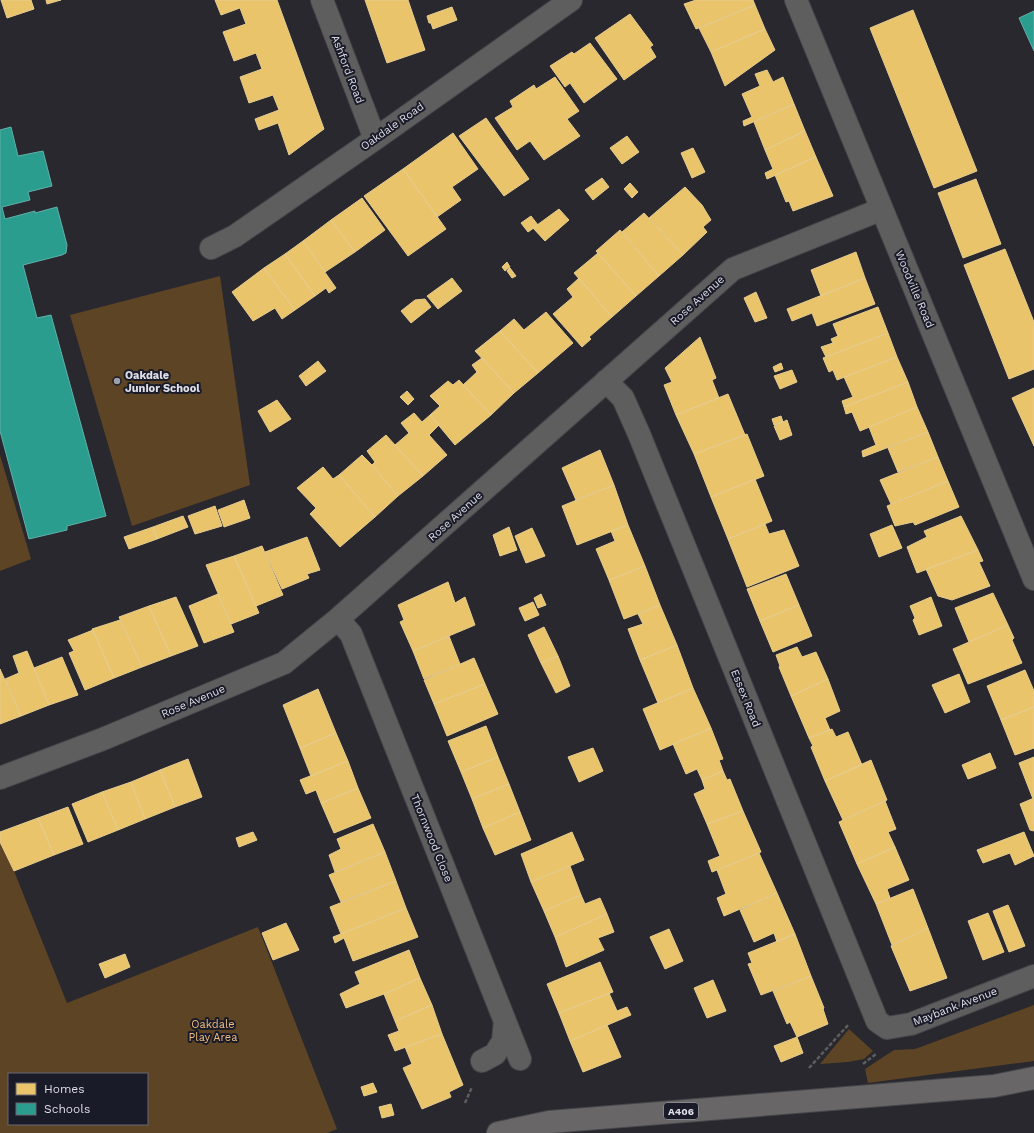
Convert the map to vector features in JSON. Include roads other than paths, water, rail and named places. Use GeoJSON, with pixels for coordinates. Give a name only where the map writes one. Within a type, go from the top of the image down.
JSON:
{"type":"FeatureCollection","features":[{"type":"Feature","properties":{"kind":"highway","name":"A406"},"geometry":{"type":"LineString","coordinates":[[498,1133],[549,1122],[994,1086],[1034,1078]]}},
{"type":"Feature","properties":{"kind":"street","name":"Ashford Road"},"geometry":{"type":"LineString","coordinates":[[322,0],[375,139]]}},
{"type":"Feature","properties":{"kind":"street","name":"Oakdale Road"},"geometry":{"type":"LineString","coordinates":[[211,248],[235,236],[571,0]]}},
{"type":"Feature","properties":{"kind":"street","name":"Woodville Road"},"geometry":{"type":"LineString","coordinates":[[796,0],[1034,579]]}},
{"type":"Feature","properties":{"kind":"street","name":"Rose Avenue"},"geometry":{"type":"LineString","coordinates":[[0,778],[103,740],[284,663],[338,620],[733,269],[882,209]]}},
{"type":"Feature","properties":{"kind":"street","name":"Essex Road"},"geometry":{"type":"LineString","coordinates":[[606,381],[622,398],[639,434],[877,1021]]}},
{"type":"Feature","properties":{"kind":"street","name":"Thornwood Close"},"geometry":{"type":"LineString","coordinates":[[338,620],[351,634],[520,1059]]}},
{"type":"Feature","properties":{"kind":"street","name":"Maybank Avenue"},"geometry":{"type":"LineString","coordinates":[[877,1021],[887,1028],[911,1024],[1034,976]]}},
{"type":"Feature","properties":{"kind":"street"},"geometry":{"type":"LineString","coordinates":[[482,1061],[494,1054],[503,1042],[505,1021]]}},
{"type":"Feature","properties":{"kind":"place","name":"Oakdale Junior School"},"geometry":{"type":"Point","coordinates":[117,381]}},
{"type":"Feature","properties":{"kind":"park label","name":"Oakdale Play Area"},"geometry":{"type":"Point","coordinates":[213,1030]}}]}
